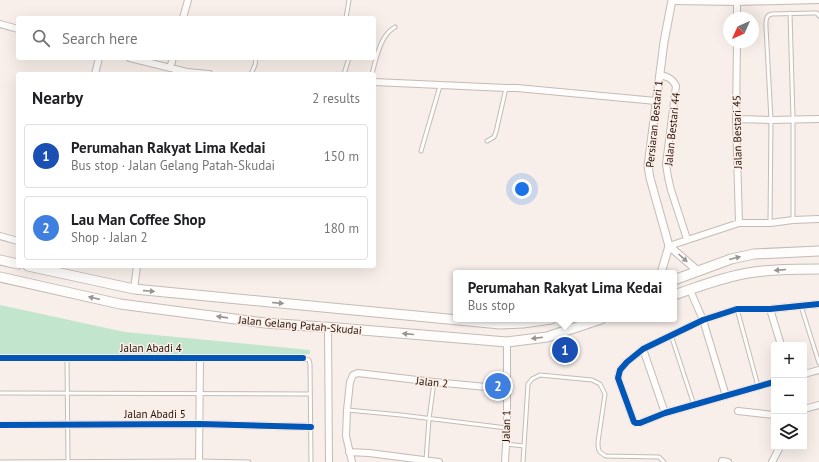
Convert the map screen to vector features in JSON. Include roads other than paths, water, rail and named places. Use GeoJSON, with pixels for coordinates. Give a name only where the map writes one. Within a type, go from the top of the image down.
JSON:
{"type":"FeatureCollection","features":[{"type":"Feature","properties":{"kind":"main road"},"geometry":{"type":"LineString","coordinates":[[677,279],[731,259],[754,254],[819,251]]}},
{"type":"Feature","properties":{"kind":"main road"},"geometry":{"type":"LineString","coordinates":[[0,260],[16,264]]}},
{"type":"Feature","properties":{"kind":"main road","name":"Jalan Gelang Patah-Skudai"},"geometry":{"type":"LineString","coordinates":[[37,268],[134,290],[453,320]]}},
{"type":"Feature","properties":{"kind":"main road"},"geometry":{"type":"LineString","coordinates":[[677,294],[725,278],[748,273],[784,269],[819,269]]}},
{"type":"Feature","properties":{"kind":"main road","name":"Jalan Gelang Patah-Skudai"},"geometry":{"type":"LineString","coordinates":[[0,277],[120,304],[265,323],[507,342],[547,337],[592,322]]}},
{"type":"Feature","properties":{"kind":"main road","name":"Jalan Gelang Patah-Skudai"},"geometry":{"type":"LineString","coordinates":[[478,322],[500,324],[530,322]]}},
{"type":"Feature","properties":{"kind":"street"},"geometry":{"type":"LineString","coordinates":[[184,16],[188,0]]}},
{"type":"Feature","properties":{"kind":"street"},"geometry":{"type":"LineString","coordinates":[[672,0],[737,2],[818,0]]}},
{"type":"Feature","properties":{"kind":"street","name":"Persiaran Bestari 1"},"geometry":{"type":"LineString","coordinates":[[669,246],[648,166],[664,42],[672,0]]}},
{"type":"Feature","properties":{"kind":"street"},"geometry":{"type":"LineString","coordinates":[[737,2],[737,12]]}},
{"type":"Feature","properties":{"kind":"street"},"geometry":{"type":"LineString","coordinates":[[0,24],[16,28]]}},
{"type":"Feature","properties":{"kind":"street","name":"Jalan Bestari 45"},"geometry":{"type":"LineString","coordinates":[[737,48],[736,119],[739,223]]}},
{"type":"Feature","properties":{"kind":"street"},"geometry":{"type":"LineString","coordinates":[[95,72],[98,60]]}},
{"type":"Feature","properties":{"kind":"street"},"geometry":{"type":"LineString","coordinates":[[138,60],[184,72]]}},
{"type":"Feature","properties":{"kind":"street"},"geometry":{"type":"LineString","coordinates":[[170,68],[172,60]]}},
{"type":"Feature","properties":{"kind":"street","name":"Jalan Bestari 44"},"geometry":{"type":"LineString","coordinates":[[660,75],[670,78],[676,86],[666,164],[671,190],[687,239]]}},
{"type":"Feature","properties":{"kind":"street"},"geometry":{"type":"LineString","coordinates":[[376,82],[440,86],[517,88],[656,101]]}},
{"type":"Feature","properties":{"kind":"street"},"geometry":{"type":"LineString","coordinates":[[736,119],[819,119]]}},
{"type":"Feature","properties":{"kind":"street"},"geometry":{"type":"LineString","coordinates":[[669,246],[739,223],[770,223],[792,220],[819,219]]}},
{"type":"Feature","properties":{"kind":"street"},"geometry":{"type":"LineString","coordinates":[[0,236],[16,240]]}},
{"type":"Feature","properties":{"kind":"street"},"geometry":{"type":"LineString","coordinates":[[669,246],[698,271]]}},
{"type":"Feature","properties":{"kind":"street"},"geometry":{"type":"LineString","coordinates":[[662,270],[669,246]]}},
{"type":"Feature","properties":{"kind":"street"},"geometry":{"type":"LineString","coordinates":[[134,290],[137,268]]}},
{"type":"Feature","properties":{"kind":"street"},"geometry":{"type":"LineString","coordinates":[[690,290],[703,320],[726,396]]}},
{"type":"Feature","properties":{"kind":"street"},"geometry":{"type":"LineString","coordinates":[[771,383],[636,423],[634,422],[618,378],[620,370],[627,362],[644,349],[703,320],[737,308],[770,309],[819,304]]}},
{"type":"Feature","properties":{"kind":"street"},"geometry":{"type":"LineString","coordinates":[[770,309],[780,342]]}},
{"type":"Feature","properties":{"kind":"street"},"geometry":{"type":"LineString","coordinates":[[328,328],[328,462]]}},
{"type":"Feature","properties":{"kind":"street","name":"Jalan 1"},"geometry":{"type":"LineString","coordinates":[[505,462],[507,428],[507,342]]}},
{"type":"Feature","properties":{"kind":"street"},"geometry":{"type":"LineString","coordinates":[[644,349],[666,413]]}},
{"type":"Feature","properties":{"kind":"street","name":"Jalan Abadi 4"},"geometry":{"type":"LineString","coordinates":[[0,358],[302,358]]}},
{"type":"Feature","properties":{"kind":"street"},"geometry":{"type":"LineString","coordinates":[[199,462],[200,358]]}},
{"type":"Feature","properties":{"kind":"street"},"geometry":{"type":"LineString","coordinates":[[807,373],[819,370]]}},
{"type":"Feature","properties":{"kind":"street","name":"Jalan 2"},"geometry":{"type":"LineString","coordinates":[[347,410],[350,382],[358,373],[507,389]]}},
{"type":"Feature","properties":{"kind":"street"},"geometry":{"type":"LineString","coordinates":[[807,408],[819,405]]}},
{"type":"Feature","properties":{"kind":"street"},"geometry":{"type":"LineString","coordinates":[[347,410],[346,436],[352,462]]}},
{"type":"Feature","properties":{"kind":"street"},"geometry":{"type":"LineString","coordinates":[[738,411],[771,415]]}},
{"type":"Feature","properties":{"kind":"street","name":"Jalan Abadi 5"},"geometry":{"type":"LineString","coordinates":[[0,425],[200,424],[311,427]]}},
{"type":"Feature","properties":{"kind":"street"},"geometry":{"type":"LineString","coordinates":[[772,462],[778,450]]}},
{"type":"Feature","properties":{"kind":"street"},"geometry":{"type":"LineString","coordinates":[[349,452],[369,453],[396,459],[426,460],[435,462]]}},
{"type":"Feature","properties":{"kind":"lane"},"geometry":{"type":"LineString","coordinates":[[346,16],[349,0]]}},
{"type":"Feature","properties":{"kind":"lane"},"geometry":{"type":"LineString","coordinates":[[790,12],[793,119],[792,220]]}},
{"type":"Feature","properties":{"kind":"lane"},"geometry":{"type":"LineString","coordinates":[[770,223],[771,120],[766,19],[769,14],[790,12],[817,13],[819,16]]}},
{"type":"Feature","properties":{"kind":"lane"},"geometry":{"type":"LineString","coordinates":[[376,60],[387,34],[395,27]]}},
{"type":"Feature","properties":{"kind":"lane"},"geometry":{"type":"LineString","coordinates":[[252,72],[256,60]]}},
{"type":"Feature","properties":{"kind":"lane"},"geometry":{"type":"LineString","coordinates":[[345,72],[348,60]]}},
{"type":"Feature","properties":{"kind":"lane"},"geometry":{"type":"LineString","coordinates":[[373,72],[376,60]]}},
{"type":"Feature","properties":{"kind":"lane"},"geometry":{"type":"LineString","coordinates":[[421,151],[440,86]]}},
{"type":"Feature","properties":{"kind":"lane"},"geometry":{"type":"LineString","coordinates":[[487,141],[494,137],[496,132],[506,88]]}},
{"type":"Feature","properties":{"kind":"lane"},"geometry":{"type":"LineString","coordinates":[[801,306],[819,363]]}},
{"type":"Feature","properties":{"kind":"lane"},"geometry":{"type":"LineString","coordinates":[[737,308],[758,387]]}},
{"type":"Feature","properties":{"kind":"lane"},"geometry":{"type":"LineString","coordinates":[[671,335],[694,405]]}},
{"type":"Feature","properties":{"kind":"lane"},"geometry":{"type":"LineString","coordinates":[[67,358],[68,462]]}},
{"type":"Feature","properties":{"kind":"lane"},"geometry":{"type":"LineString","coordinates":[[302,358],[306,358],[310,364],[311,462]]}},
{"type":"Feature","properties":{"kind":"lane"},"geometry":{"type":"LineString","coordinates":[[523,462],[528,384],[532,379],[540,375],[592,380],[600,384],[604,394],[598,442],[598,450],[601,453],[606,456],[659,457],[664,462]]}},
{"type":"Feature","properties":{"kind":"lane"},"geometry":{"type":"LineString","coordinates":[[426,460],[429,418],[434,382]]}},
{"type":"Feature","properties":{"kind":"lane"},"geometry":{"type":"LineString","coordinates":[[0,393],[310,394]]}},
{"type":"Feature","properties":{"kind":"lane"},"geometry":{"type":"LineString","coordinates":[[347,410],[429,418],[507,428]]}},
{"type":"Feature","properties":{"kind":"lane"},"geometry":{"type":"LineString","coordinates":[[506,444],[524,446]]}},
{"type":"Feature","properties":{"kind":"lane"},"geometry":{"type":"LineString","coordinates":[[0,462],[249,462]]}},
{"type":"Feature","properties":{"kind":"place","name":"Perumahan Rakyat Lima Kedai"},"geometry":{"type":"Point","coordinates":[565,350]}},
{"type":"Feature","properties":{"kind":"place","name":"Lau Man Coffee Shop"},"geometry":{"type":"Point","coordinates":[498,386]}}]}
